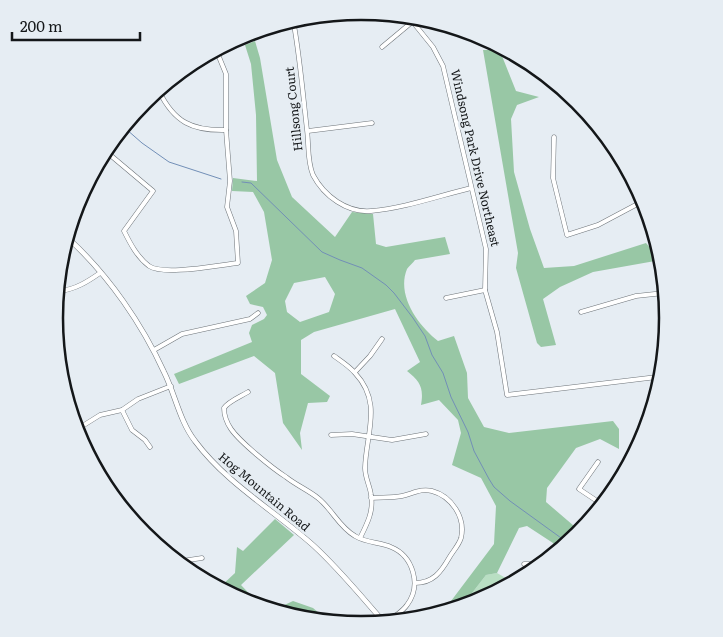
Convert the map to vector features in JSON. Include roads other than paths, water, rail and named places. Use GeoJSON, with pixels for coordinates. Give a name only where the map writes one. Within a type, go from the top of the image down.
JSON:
{"type":"FeatureCollection","features":[{"type":"Feature","properties":{"kind":"street"},"geometry":{"type":"LineString","coordinates":[[382,46],[408,24]]}},
{"type":"Feature","properties":{"kind":"street","name":"Windsong Park Drive Northeast"},"geometry":{"type":"LineString","coordinates":[[415,25],[433,47],[443,66],[486,249],[485,290],[496,332],[507,395],[654,377]]}},
{"type":"Feature","properties":{"kind":"street","name":"Hillsong Court"},"geometry":{"type":"LineString","coordinates":[[294,28],[308,131],[310,167],[321,189],[335,200],[353,210],[372,211],[471,188]]}},
{"type":"Feature","properties":{"kind":"street"},"geometry":{"type":"LineString","coordinates":[[111,156],[153,191],[124,231],[132,247],[149,266],[161,270],[174,270],[238,263],[236,231],[227,207],[230,181],[226,130],[226,74],[219,56]]}},
{"type":"Feature","properties":{"kind":"street"},"geometry":{"type":"LineString","coordinates":[[162,97],[174,115],[186,124],[201,130],[226,130]]}},
{"type":"Feature","properties":{"kind":"street"},"geometry":{"type":"LineString","coordinates":[[308,131],[372,123]]}},
{"type":"Feature","properties":{"kind":"street"},"geometry":{"type":"LineString","coordinates":[[554,138],[553,178],[568,235],[598,225],[637,204]]}},
{"type":"Feature","properties":{"kind":"street","name":"Hog Mountain Road"},"geometry":{"type":"LineString","coordinates":[[73,243],[116,292],[154,350],[171,386],[184,422],[203,451],[249,494],[313,546],[342,574],[379,616]]}},
{"type":"Feature","properties":{"kind":"street"},"geometry":{"type":"LineString","coordinates":[[65,291],[82,286],[100,273]]}},
{"type":"Feature","properties":{"kind":"street"},"geometry":{"type":"LineString","coordinates":[[446,298],[485,290]]}},
{"type":"Feature","properties":{"kind":"street"},"geometry":{"type":"LineString","coordinates":[[581,312],[636,296],[658,294]]}},
{"type":"Feature","properties":{"kind":"street"},"geometry":{"type":"LineString","coordinates":[[154,350],[182,334],[250,320],[258,313]]}},
{"type":"Feature","properties":{"kind":"street"},"geometry":{"type":"LineString","coordinates":[[354,372],[370,356],[382,339]]}},
{"type":"Feature","properties":{"kind":"street"},"geometry":{"type":"LineString","coordinates":[[334,356],[354,372],[361,381],[370,399],[372,410],[365,471],[371,498],[370,517],[360,538]]}},
{"type":"Feature","properties":{"kind":"street"},"geometry":{"type":"LineString","coordinates":[[83,426],[100,415],[122,410],[138,400],[171,386]]}},
{"type":"Feature","properties":{"kind":"street"},"geometry":{"type":"LineString","coordinates":[[248,392],[226,404],[224,408],[227,422],[231,429],[279,473],[318,498],[346,530],[360,538],[398,550],[409,562],[415,583],[413,593],[407,605],[396,614]]}},
{"type":"Feature","properties":{"kind":"street"},"geometry":{"type":"LineString","coordinates":[[122,410],[132,430],[145,440],[150,447]]}},
{"type":"Feature","properties":{"kind":"street"},"geometry":{"type":"LineString","coordinates":[[331,435],[369,436],[392,440],[426,434]]}},
{"type":"Feature","properties":{"kind":"street"},"geometry":{"type":"LineString","coordinates":[[597,501],[580,489],[598,462]]}},
{"type":"Feature","properties":{"kind":"street"},"geometry":{"type":"LineString","coordinates":[[371,498],[401,496],[412,492],[429,490],[446,497],[459,515],[461,536],[442,569],[434,578],[423,583],[415,583]]}},
{"type":"Feature","properties":{"kind":"street"},"geometry":{"type":"LineString","coordinates":[[187,560],[202,558]]}},
{"type":"Feature","properties":{"kind":"street"},"geometry":{"type":"LineString","coordinates":[[524,564],[531,564]]}},
{"type":"Feature","properties":{"kind":"waterway"},"geometry":{"type":"LineString","coordinates":[[129,132],[169,162],[221,179]]}},
{"type":"Feature","properties":{"kind":"waterway"},"geometry":{"type":"LineString","coordinates":[[242,182],[251,183],[322,252],[362,268],[394,293],[425,336],[432,355],[443,373],[474,451],[494,487],[563,539]]}}]}
